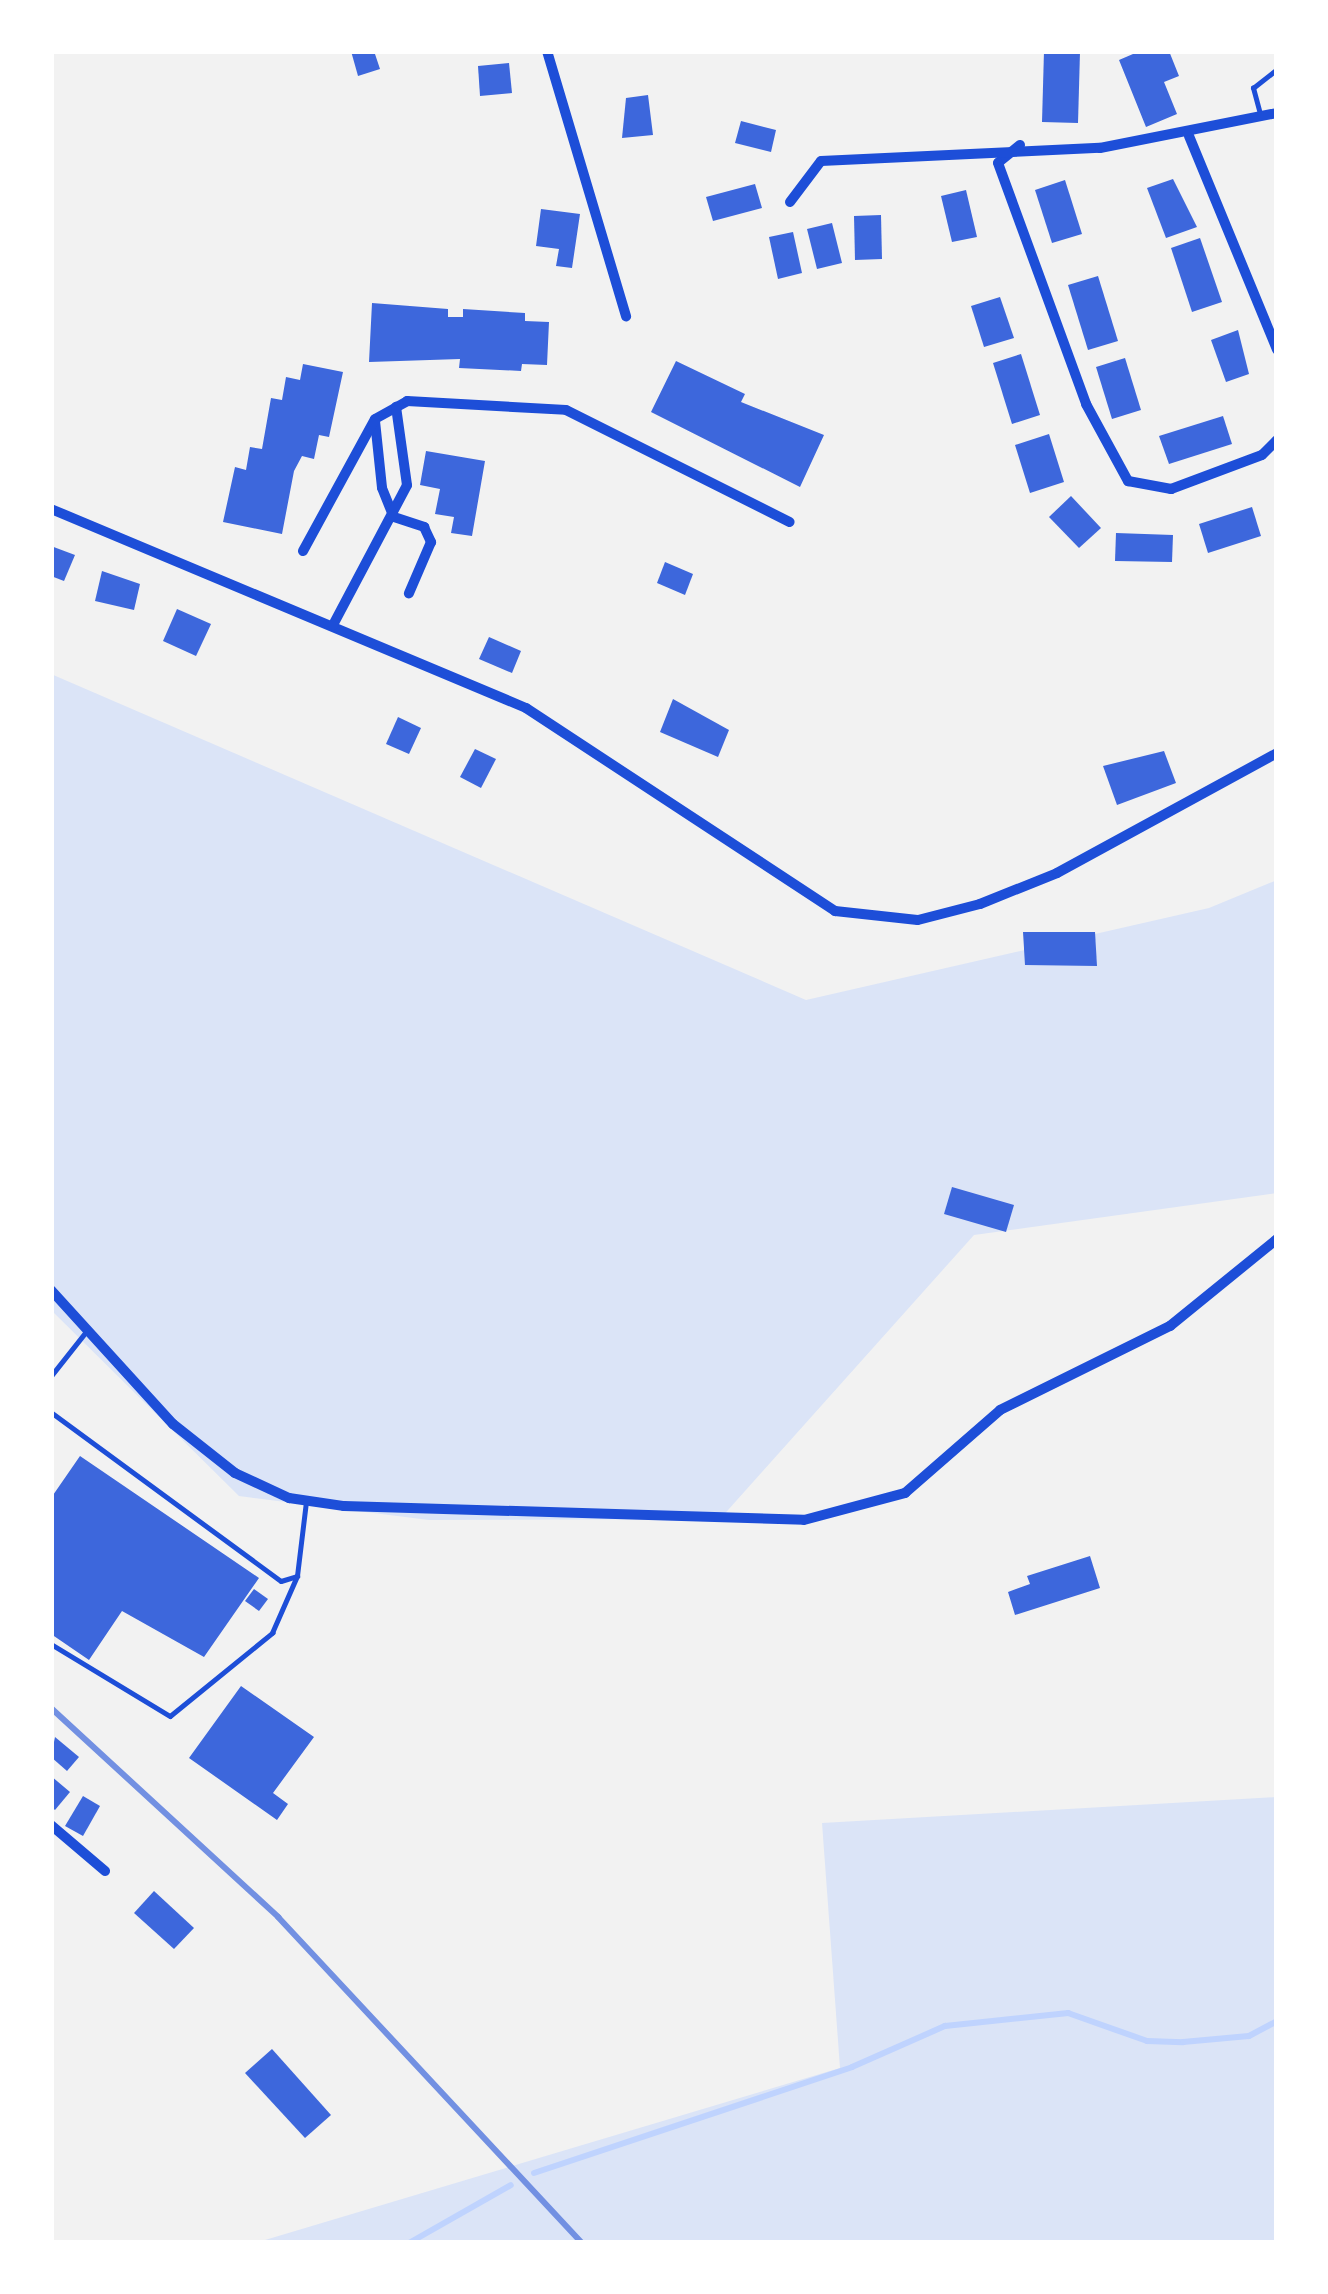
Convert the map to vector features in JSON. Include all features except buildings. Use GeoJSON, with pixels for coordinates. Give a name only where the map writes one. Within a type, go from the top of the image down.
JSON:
{"type":"FeatureCollection","features":[{"type":"Feature","properties":{"kind":"street"},"geometry":{"type":"LineString","coordinates":[[547,51],[626,316]]}},
{"type":"Feature","properties":{"kind":"street"},"geometry":{"type":"LineString","coordinates":[[790,202],[821,161],[1020,146],[1100,148],[1189,136],[1277,112]]}},
{"type":"Feature","properties":{"kind":"street"},"geometry":{"type":"LineString","coordinates":[[1189,136],[1277,350]]}},
{"type":"Feature","properties":{"kind":"street"},"geometry":{"type":"LineString","coordinates":[[1020,146],[998,163],[1086,404],[1128,481],[1171,489],[1262,455],[1277,440]]}},
{"type":"Feature","properties":{"kind":"street"},"geometry":{"type":"LineString","coordinates":[[303,551],[375,419],[407,401],[585,415],[790,522]]}},
{"type":"Feature","properties":{"kind":"street"},"geometry":{"type":"LineString","coordinates":[[333,625],[394,517],[406,485],[396,407]]}},
{"type":"Feature","properties":{"kind":"street"},"geometry":{"type":"LineString","coordinates":[[375,419],[382,488],[394,517],[424,527],[431,542],[409,592]]}},
{"type":"Feature","properties":{"kind":"street"},"geometry":{"type":"LineString","coordinates":[[51,509],[526,708],[835,911],[918,920],[980,904],[1057,873],[1277,754]]}},
{"type":"Feature","properties":{"kind":"street"},"geometry":{"type":"LineString","coordinates":[[51,1290],[89,1328],[140,1392],[200,1446],[235,1474],[306,1502],[843,1516],[904,1493],[1000,1410],[1170,1326],[1277,1239]]}},
{"type":"Feature","properties":{"kind":"street"},"geometry":{"type":"LineString","coordinates":[[51,1825],[105,1871]]}},
{"type":"Feature","properties":{"kind":"lane"},"geometry":{"type":"LineString","coordinates":[[1263,118],[1252,88],[1277,68]]}},
{"type":"Feature","properties":{"kind":"lane"},"geometry":{"type":"LineString","coordinates":[[51,1376],[89,1328]]}},
{"type":"Feature","properties":{"kind":"lane"},"geometry":{"type":"LineString","coordinates":[[51,1412],[280,1581],[297,1576]]}},
{"type":"Feature","properties":{"kind":"lane"},"geometry":{"type":"LineString","coordinates":[[51,1644],[170,1716],[272,1633],[297,1576],[306,1502]]}},
{"type":"Feature","properties":{"kind":"shaded area"},"geometry":{"type":"Polygon","coordinates":[[[51,674],[806,1000],[1209,908],[1277,880],[1277,1193],[974,1235],[720,1519],[429,1520],[239,1496],[51,1310],[51,674]]]}},
{"type":"Feature","properties":{"kind":"shaded area"},"geometry":{"type":"Polygon","coordinates":[[[1277,1797],[1277,2243],[255,2243],[840,2068],[822,1823],[1277,1797]]]}},
{"type":"Feature","properties":{"kind":"waterway"},"geometry":{"type":"LineString","coordinates":[[534,2173],[852,2067],[945,2026],[1068,2013],[1147,2041],[1183,2042],[1249,2036],[1277,2021]]}},
{"type":"Feature","properties":{"kind":"waterway"},"geometry":{"type":"LineString","coordinates":[[409,2243],[511,2185]]}},
{"type":"Feature","properties":{"kind":"railway"},"geometry":{"type":"LineString","coordinates":[[51,1708],[278,1917],[582,2243]]}}]}
